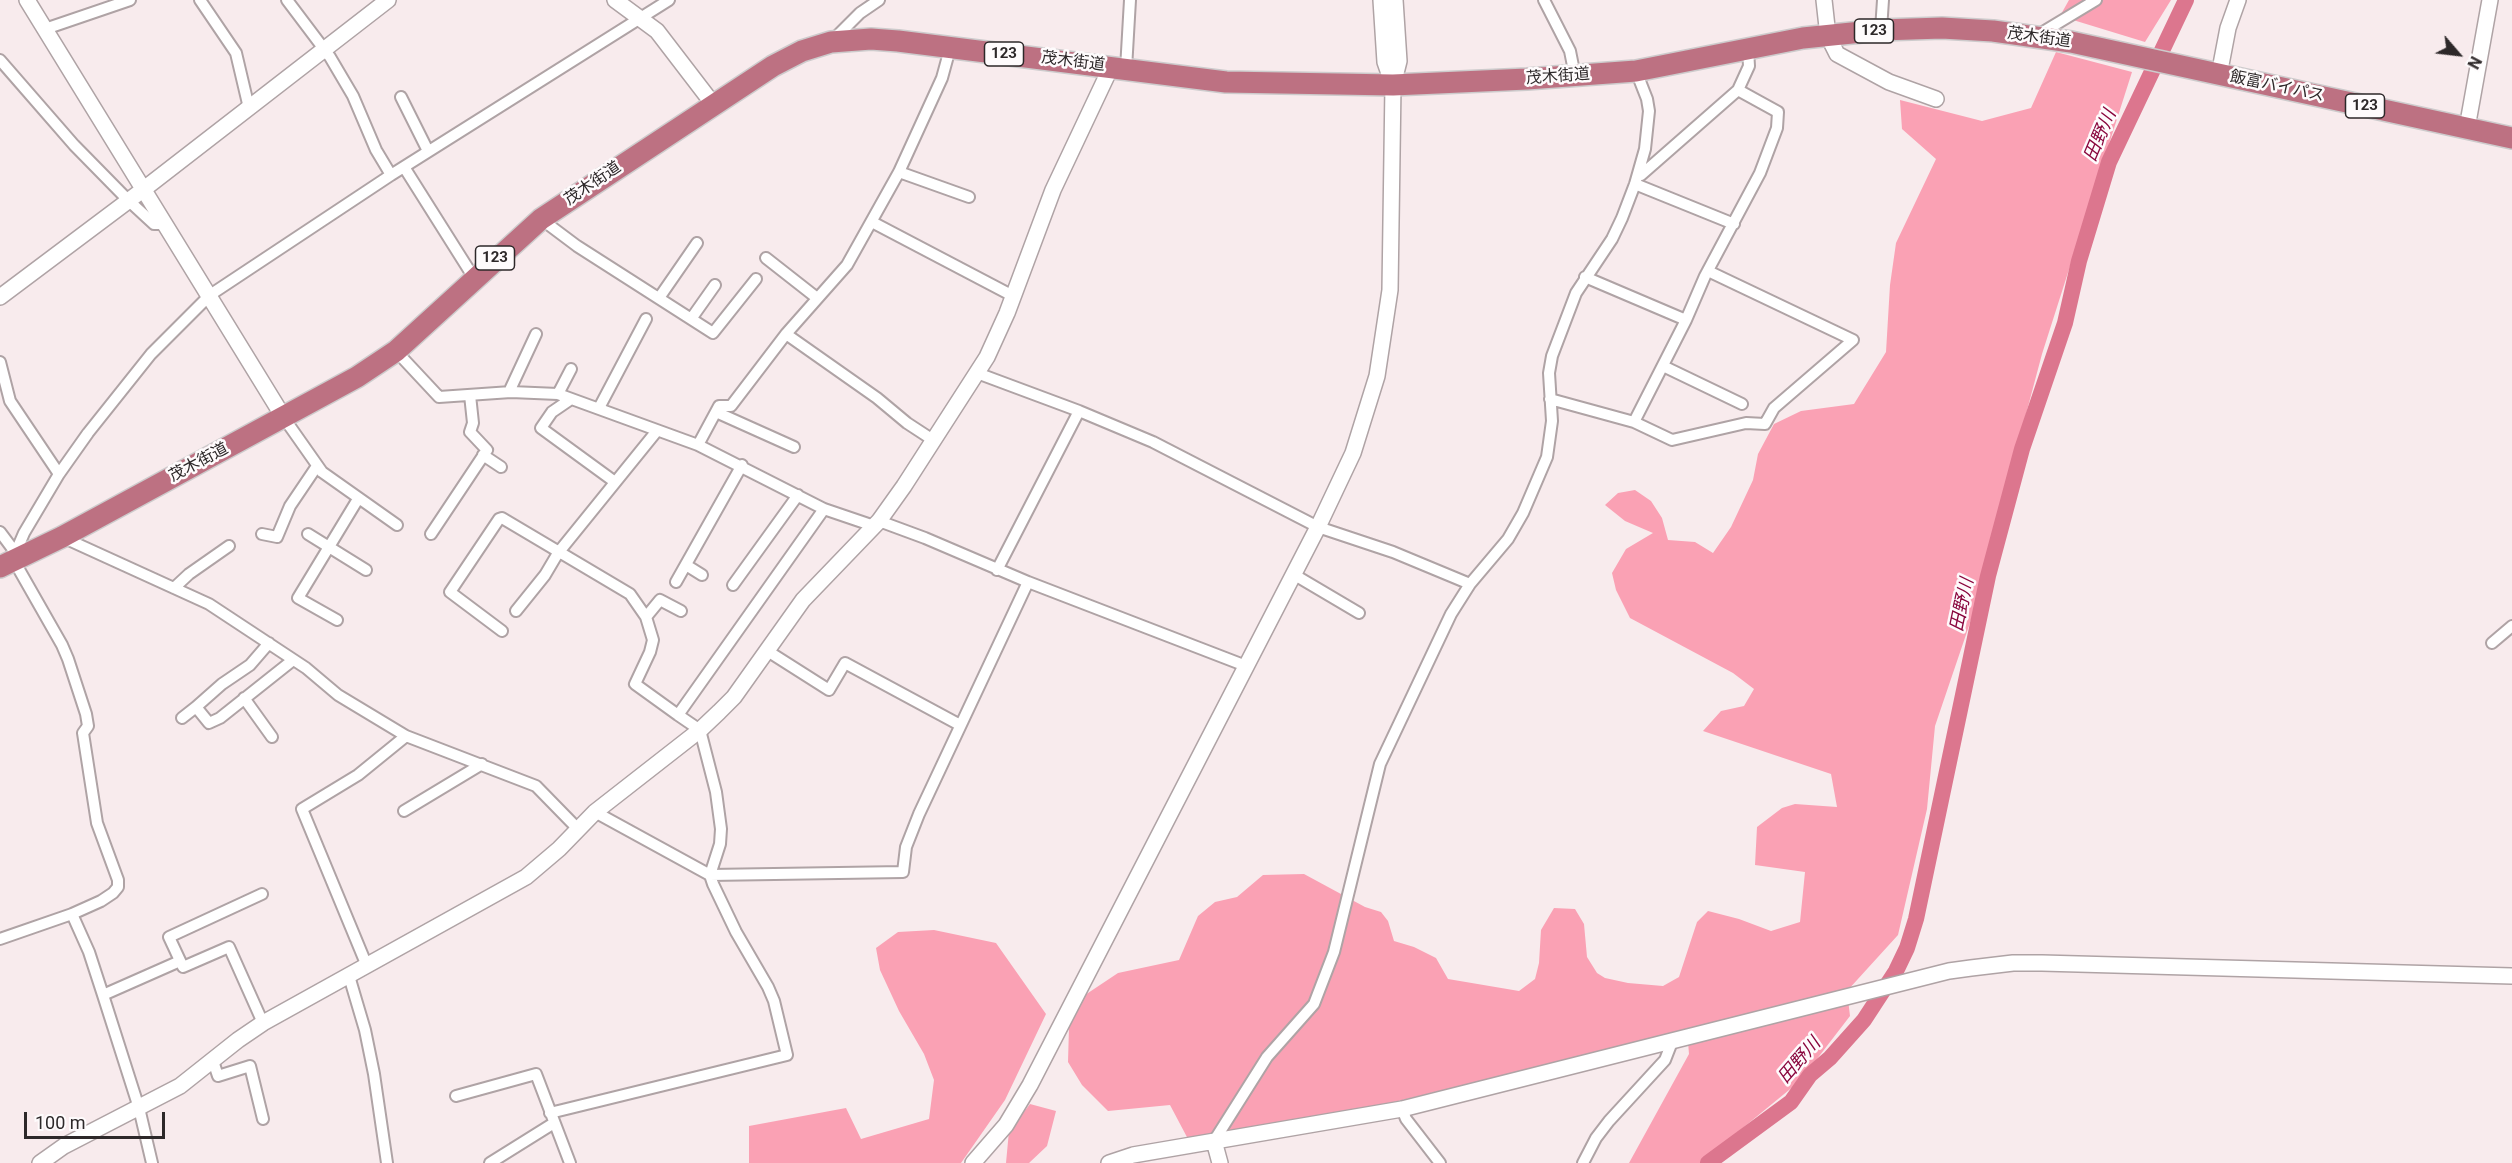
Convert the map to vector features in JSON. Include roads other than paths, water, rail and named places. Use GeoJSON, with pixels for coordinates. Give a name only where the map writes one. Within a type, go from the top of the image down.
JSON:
{"type":"FeatureCollection","features":[{"type":"Feature","properties":{"kind":"highway","name":"茂木街道"},"geometry":{"type":"LineString","coordinates":[[8,563],[62,537],[357,377],[396,351],[540,219],[713,104],[788,58],[831,42],[871,39],[952,43],[1226,82],[1393,85],[1636,71],[1803,38],[1881,30],[1942,28],[2035,36],[2218,75]]}},
{"type":"Feature","properties":{"kind":"highway","name":"飯富バイパス"},"geometry":{"type":"LineString","coordinates":[[2218,75],[2512,138]]}},
{"type":"Feature","properties":{"kind":"street"},"geometry":{"type":"LineString","coordinates":[[27,0],[284,418],[317,466],[358,499],[397,525]]}},
{"type":"Feature","properties":{"kind":"street"},"geometry":{"type":"LineString","coordinates":[[45,29],[130,0]]}},
{"type":"Feature","properties":{"kind":"street"},"geometry":{"type":"LineString","coordinates":[[200,0],[236,53],[249,108]]}},
{"type":"Feature","properties":{"kind":"street"},"geometry":{"type":"LineString","coordinates":[[287,0],[325,49],[352,96],[376,150],[391,175]]}},
{"type":"Feature","properties":{"kind":"street"},"geometry":{"type":"LineString","coordinates":[[0,297],[388,0]]}},
{"type":"Feature","properties":{"kind":"street"},"geometry":{"type":"LineString","coordinates":[[615,0],[641,18],[661,36],[713,104]]}},
{"type":"Feature","properties":{"kind":"street"},"geometry":{"type":"LineString","coordinates":[[8,563],[59,474],[109,405],[151,354],[210,295],[391,175],[669,0]]}},
{"type":"Feature","properties":{"kind":"street"},"geometry":{"type":"LineString","coordinates":[[831,42],[854,18],[879,0]]}},
{"type":"Feature","properties":{"kind":"street"},"geometry":{"type":"LineString","coordinates":[[39,1163],[64,1146],[180,1086],[263,1023],[526,877],[551,856],[595,812],[700,730],[734,697],[803,600],[877,524],[996,341],[1053,190],[1118,68],[1130,0]]}},
{"type":"Feature","properties":{"kind":"street"},"geometry":{"type":"LineString","coordinates":[[1382,0],[1385,62],[1393,85]]}},
{"type":"Feature","properties":{"kind":"street"},"geometry":{"type":"LineString","coordinates":[[973,1163],[1006,1125],[1030,1084],[1318,527],[1353,453],[1371,399],[1383,347],[1392,261],[1393,85],[1399,62],[1395,0]]}},
{"type":"Feature","properties":{"kind":"street"},"geometry":{"type":"LineString","coordinates":[[1544,0],[1570,51],[1575,76]]}},
{"type":"Feature","properties":{"kind":"street"},"geometry":{"type":"LineString","coordinates":[[1824,0],[1828,36],[1837,54],[1889,82],[1936,99]]}},
{"type":"Feature","properties":{"kind":"street"},"geometry":{"type":"LineString","coordinates":[[1881,30],[1882,0]]}},
{"type":"Feature","properties":{"kind":"street"},"geometry":{"type":"LineString","coordinates":[[2035,36],[2096,0]]}},
{"type":"Feature","properties":{"kind":"street"},"geometry":{"type":"LineString","coordinates":[[2218,75],[2228,28],[2238,0]]}},
{"type":"Feature","properties":{"kind":"street"},"geometry":{"type":"LineString","coordinates":[[2467,128],[2490,0]]}},
{"type":"Feature","properties":{"kind":"street"},"geometry":{"type":"LineString","coordinates":[[698,445],[719,406],[731,406],[786,334],[847,265],[899,172],[942,78],[952,43]]}},
{"type":"Feature","properties":{"kind":"street"},"geometry":{"type":"LineString","coordinates":[[1637,179],[1738,90],[1749,66],[1748,49]]}},
{"type":"Feature","properties":{"kind":"street"},"geometry":{"type":"LineString","coordinates":[[0,60],[75,145],[128,200],[154,224],[166,224]]}},
{"type":"Feature","properties":{"kind":"street"},"geometry":{"type":"LineString","coordinates":[[1220,1163],[1214,1141],[1267,1057],[1306,1014],[1321,989],[1334,952],[1380,764],[1451,614],[1470,585],[1508,539],[1536,483],[1550,442],[1549,373],[1552,356],[1576,293],[1612,239],[1637,179],[1645,149],[1649,111],[1647,99],[1636,71]]}},
{"type":"Feature","properties":{"kind":"street"},"geometry":{"type":"LineString","coordinates":[[1634,422],[1686,320],[1708,271],[1760,173],[1777,128],[1778,112],[1738,90]]}},
{"type":"Feature","properties":{"kind":"street"},"geometry":{"type":"LineString","coordinates":[[401,97],[428,152]]}},
{"type":"Feature","properties":{"kind":"street"},"geometry":{"type":"LineString","coordinates":[[404,167],[474,278]]}},
{"type":"Feature","properties":{"kind":"street"},"geometry":{"type":"LineString","coordinates":[[899,172],[969,197]]}},
{"type":"Feature","properties":{"kind":"street"},"geometry":{"type":"LineString","coordinates":[[1637,179],[1734,224]]}},
{"type":"Feature","properties":{"kind":"street"},"geometry":{"type":"LineString","coordinates":[[540,219],[577,246],[712,333],[756,279]]}},
{"type":"Feature","properties":{"kind":"street"},"geometry":{"type":"LineString","coordinates":[[872,222],[1013,296]]}},
{"type":"Feature","properties":{"kind":"street"},"geometry":{"type":"LineString","coordinates":[[659,298],[697,243]]}},
{"type":"Feature","properties":{"kind":"street"},"geometry":{"type":"LineString","coordinates":[[766,258],[817,298]]}},
{"type":"Feature","properties":{"kind":"street"},"geometry":{"type":"LineString","coordinates":[[1550,399],[1634,422],[1672,440],[1746,423],[1765,424],[1774,408],[1853,340],[1708,271]]}},
{"type":"Feature","properties":{"kind":"street"},"geometry":{"type":"LineString","coordinates":[[1585,277],[1686,320]]}},
{"type":"Feature","properties":{"kind":"street"},"geometry":{"type":"LineString","coordinates":[[691,319],[715,285]]}},
{"type":"Feature","properties":{"kind":"street"},"geometry":{"type":"LineString","coordinates":[[599,408],[646,320]]}},
{"type":"Feature","properties":{"kind":"street"},"geometry":{"type":"LineString","coordinates":[[509,392],[536,334]]}},
{"type":"Feature","properties":{"kind":"street"},"geometry":{"type":"LineString","coordinates":[[786,334],[933,440]]}},
{"type":"Feature","properties":{"kind":"street"},"geometry":{"type":"LineString","coordinates":[[396,351],[439,397],[509,392],[558,394],[657,432],[698,445],[742,465],[824,509],[926,538],[997,570],[1246,666]]}},
{"type":"Feature","properties":{"kind":"street"},"geometry":{"type":"LineString","coordinates":[[0,362],[5,403],[59,474]]}},
{"type":"Feature","properties":{"kind":"street"},"geometry":{"type":"LineString","coordinates":[[1663,366],[1742,404]]}},
{"type":"Feature","properties":{"kind":"street"},"geometry":{"type":"LineString","coordinates":[[558,394],[571,369]]}},
{"type":"Feature","properties":{"kind":"street"},"geometry":{"type":"LineString","coordinates":[[977,373],[1153,441],[1318,527],[1393,552],[1470,585]]}},
{"type":"Feature","properties":{"kind":"street"},"geometry":{"type":"LineString","coordinates":[[431,534],[487,450],[470,432],[472,423],[470,395]]}},
{"type":"Feature","properties":{"kind":"street"},"geometry":{"type":"LineString","coordinates":[[571,399],[552,412],[541,428],[615,482]]}},
{"type":"Feature","properties":{"kind":"street"},"geometry":{"type":"LineString","coordinates":[[997,570],[1079,411]]}},
{"type":"Feature","properties":{"kind":"street"},"geometry":{"type":"LineString","coordinates":[[716,412],[794,447]]}},
{"type":"Feature","properties":{"kind":"street"},"geometry":{"type":"LineString","coordinates":[[516,611],[545,575],[558,553],[657,432]]}},
{"type":"Feature","properties":{"kind":"street"},"geometry":{"type":"LineString","coordinates":[[483,455],[501,468]]}},
{"type":"Feature","properties":{"kind":"street"},"geometry":{"type":"LineString","coordinates":[[676,582],[742,465]]}},
{"type":"Feature","properties":{"kind":"street"},"geometry":{"type":"LineString","coordinates":[[262,534],[277,537],[290,506],[317,466]]}},
{"type":"Feature","properties":{"kind":"street"},"geometry":{"type":"LineString","coordinates":[[734,585],[798,495]]}},
{"type":"Feature","properties":{"kind":"street"},"geometry":{"type":"LineString","coordinates":[[337,620],[298,598],[358,499]]}},
{"type":"Feature","properties":{"kind":"street"},"geometry":{"type":"LineString","coordinates":[[678,715],[824,509]]}},
{"type":"Feature","properties":{"kind":"street"},"geometry":{"type":"LineString","coordinates":[[490,1163],[552,1118],[787,1055],[771,994],[736,932],[710,875],[720,844],[721,830],[716,792],[700,730],[635,684],[650,652],[652,640],[646,617],[630,594],[502,518],[499,519],[450,592],[502,631]]}},
{"type":"Feature","properties":{"kind":"street"},"geometry":{"type":"LineString","coordinates":[[0,532],[12,548],[8,563]]}},
{"type":"Feature","properties":{"kind":"street"},"geometry":{"type":"LineString","coordinates":[[308,534],[366,570]]}},
{"type":"Feature","properties":{"kind":"street"},"geometry":{"type":"LineString","coordinates":[[62,537],[209,604],[269,643],[338,695],[406,736],[536,786],[578,829]]}},
{"type":"Feature","properties":{"kind":"street"},"geometry":{"type":"LineString","coordinates":[[174,588],[189,574],[229,546]]}},
{"type":"Feature","properties":{"kind":"street"},"geometry":{"type":"LineString","coordinates":[[0,939],[72,914],[113,893],[118,887],[118,880],[97,823],[83,733],[88,726],[86,714],[62,645],[17,566],[8,563]]}},
{"type":"Feature","properties":{"kind":"street"},"geometry":{"type":"LineString","coordinates":[[686,565],[702,575]]}},
{"type":"Feature","properties":{"kind":"street"},"geometry":{"type":"LineString","coordinates":[[1293,574],[1359,613]]}},
{"type":"Feature","properties":{"kind":"street"},"geometry":{"type":"LineString","coordinates":[[595,812],[710,875],[776,872],[903,873],[906,847],[960,725],[1028,582]]}},
{"type":"Feature","properties":{"kind":"street"},"geometry":{"type":"LineString","coordinates":[[646,617],[660,600],[681,611]]}},
{"type":"Feature","properties":{"kind":"street"},"geometry":{"type":"LineString","coordinates":[[2492,643],[2512,626]]}},
{"type":"Feature","properties":{"kind":"street"},"geometry":{"type":"LineString","coordinates":[[182,718],[222,684],[250,665],[269,643]]}},
{"type":"Feature","properties":{"kind":"street"},"geometry":{"type":"LineString","coordinates":[[766,650],[829,690],[845,663],[960,725]]}},
{"type":"Feature","properties":{"kind":"street"},"geometry":{"type":"LineString","coordinates":[[196,707],[209,723],[220,718],[293,660]]}},
{"type":"Feature","properties":{"kind":"street"},"geometry":{"type":"LineString","coordinates":[[244,698],[272,737]]}},
{"type":"Feature","properties":{"kind":"street"},"geometry":{"type":"LineString","coordinates":[[367,966],[302,809],[358,776],[406,736]]}},
{"type":"Feature","properties":{"kind":"street"},"geometry":{"type":"LineString","coordinates":[[404,811],[482,764]]}},
{"type":"Feature","properties":{"kind":"street"},"geometry":{"type":"LineString","coordinates":[[262,894],[169,937],[183,967],[229,947],[263,1023]]}},
{"type":"Feature","properties":{"kind":"street"},"geometry":{"type":"LineString","coordinates":[[72,914],[89,952],[103,995],[139,1108],[152,1163]]}},
{"type":"Feature","properties":{"kind":"street"},"geometry":{"type":"LineString","coordinates":[[103,995],[180,961]]}},
{"type":"Feature","properties":{"kind":"street"},"geometry":{"type":"LineString","coordinates":[[1108,1163],[1133,1155],[1402,1110],[1949,971],[2013,963],[2032,963],[2512,976]]}},
{"type":"Feature","properties":{"kind":"street"},"geometry":{"type":"LineString","coordinates":[[349,976],[365,1030],[374,1074],[387,1163]]}},
{"type":"Feature","properties":{"kind":"street"},"geometry":{"type":"LineString","coordinates":[[1583,1163],[1596,1138],[1609,1121],[1665,1060],[1672,1042]]}},
{"type":"Feature","properties":{"kind":"street"},"geometry":{"type":"LineString","coordinates":[[213,1061],[218,1076],[250,1066],[263,1119]]}},
{"type":"Feature","properties":{"kind":"street"},"geometry":{"type":"LineString","coordinates":[[456,1096],[536,1074],[570,1163]]}},
{"type":"Feature","properties":{"kind":"street"},"geometry":{"type":"LineString","coordinates":[[1402,1110],[1406,1119],[1440,1163]]}},
{"type":"Feature","properties":{"kind":"waterway","name":"田野川"},"geometry":{"type":"LineString","coordinates":[[1708,1163],[1791,1102],[1810,1075],[1830,1058],[1864,1020],[1896,971],[1907,948],[1916,919],[1988,576],[2022,449],[2065,323],[2079,261],[2109,162],[2186,0]]}}]}
